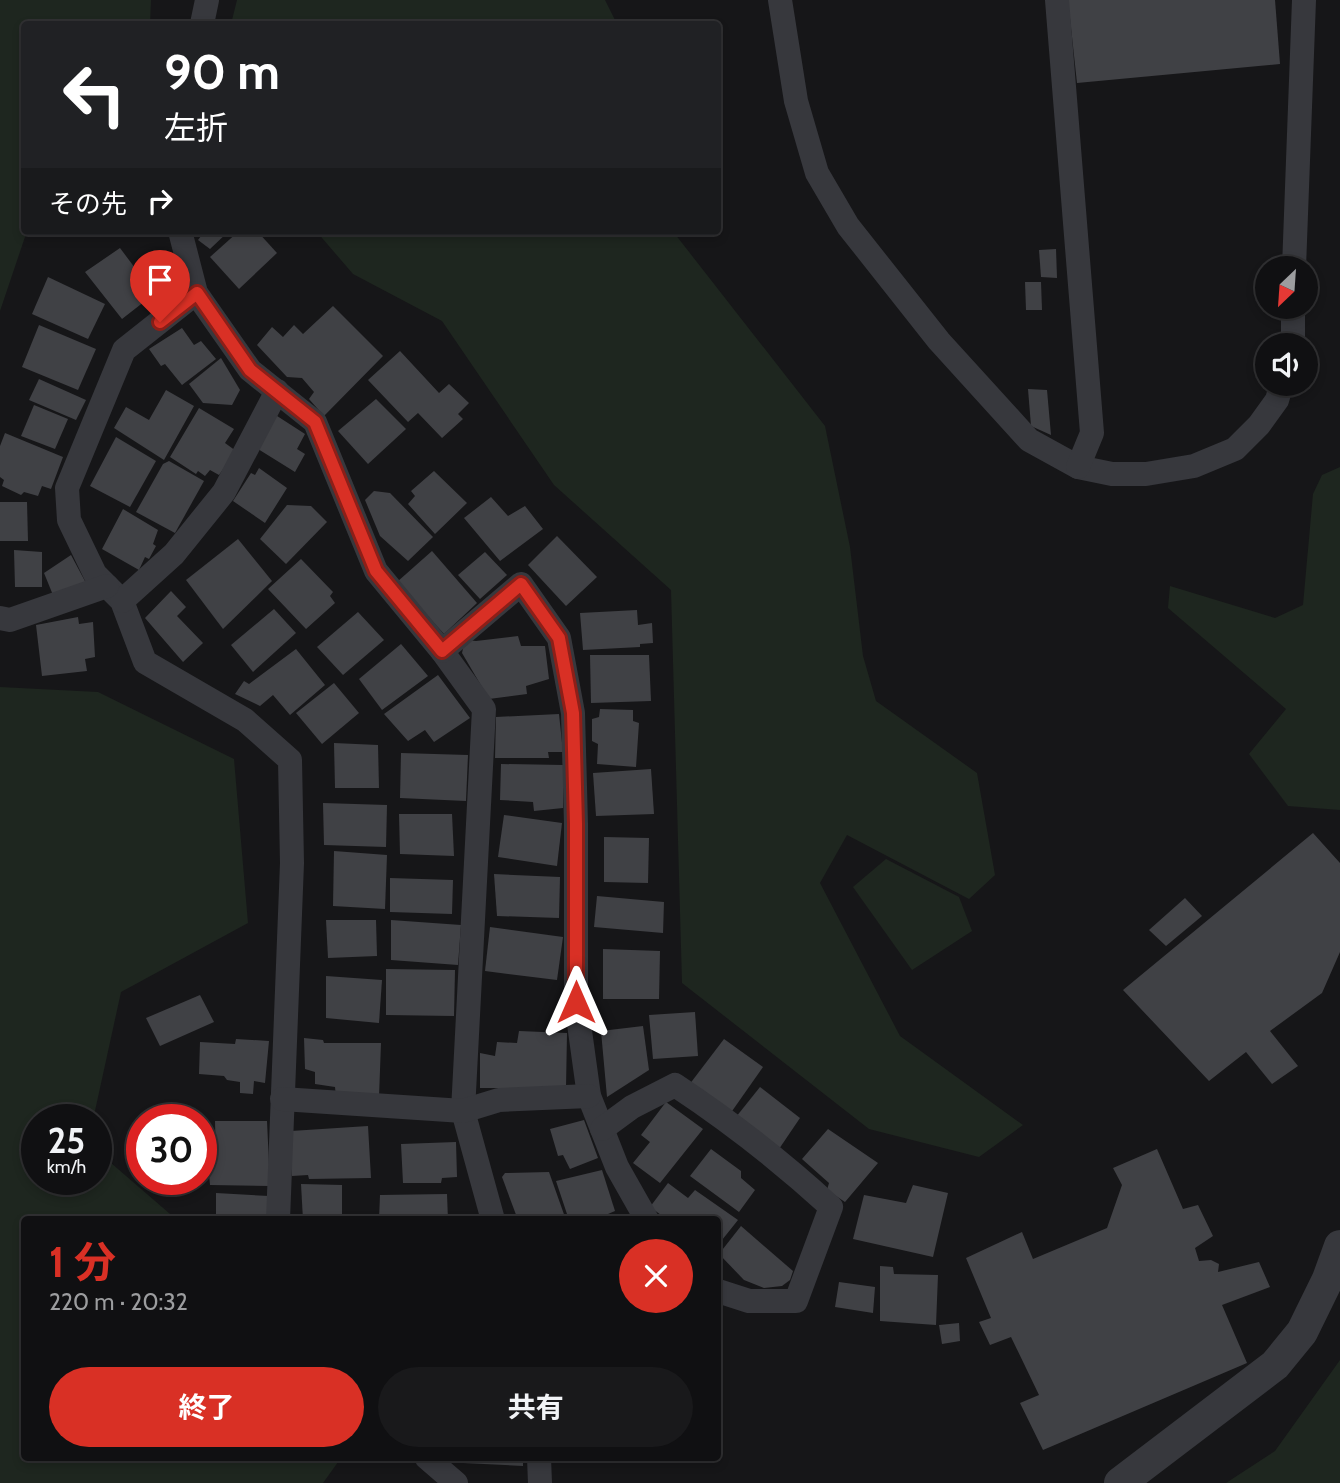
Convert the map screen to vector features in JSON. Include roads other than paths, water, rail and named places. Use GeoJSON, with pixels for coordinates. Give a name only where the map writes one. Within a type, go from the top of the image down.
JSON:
{"type":"FeatureCollection","features":[{"type":"Feature","properties":{"kind":"street"},"geometry":{"type":"LineString","coordinates":[[203,21],[207,0]]}},
{"type":"Feature","properties":{"kind":"street"},"geometry":{"type":"LineString","coordinates":[[780,0],[796,100],[817,173],[848,226],[939,341],[1028,440],[1079,467],[1112,474],[1146,474],[1194,466],[1235,449],[1259,425],[1278,396]]}},
{"type":"Feature","properties":{"kind":"street"},"geometry":{"type":"LineString","coordinates":[[1057,0],[1092,433],[1079,467]]}},
{"type":"Feature","properties":{"kind":"street"},"geometry":{"type":"LineString","coordinates":[[1294,256],[1304,0]]}},
{"type":"Feature","properties":{"kind":"street"},"geometry":{"type":"LineString","coordinates":[[181,235],[197,293],[250,370],[315,422],[376,571],[442,651],[484,709],[463,1111],[492,1216]]}},
{"type":"Feature","properties":{"kind":"street"},"geometry":{"type":"LineString","coordinates":[[197,293],[124,350],[67,488],[69,520],[95,574],[114,594],[145,662],[245,720],[290,760],[292,863],[278,1216]]}},
{"type":"Feature","properties":{"kind":"street"},"geometry":{"type":"LineString","coordinates":[[0,618],[10,620],[114,594],[174,554],[224,492],[276,391]]}},
{"type":"Feature","properties":{"kind":"street"},"geometry":{"type":"LineString","coordinates":[[442,651],[521,584],[559,638],[573,713],[576,1002],[589,1096],[617,1167],[645,1216]]}},
{"type":"Feature","properties":{"kind":"street"},"geometry":{"type":"LineString","coordinates":[[602,1129],[632,1107],[675,1085],[735,1126],[789,1168],[831,1207],[796,1301],[749,1301],[721,1292]]}},
{"type":"Feature","properties":{"kind":"street"},"geometry":{"type":"LineString","coordinates":[[282,1100],[463,1111],[499,1100],[589,1096]]}},
{"type":"Feature","properties":{"kind":"street"},"geometry":{"type":"LineString","coordinates":[[1120,1483],[1275,1365],[1303,1332],[1340,1246]]}},
{"type":"Feature","properties":{"kind":"street"},"geometry":{"type":"LineString","coordinates":[[430,1461],[456,1483]]}},
{"type":"Feature","properties":{"kind":"street"},"geometry":{"type":"LineString","coordinates":[[539,1461],[540,1483]]}}]}
